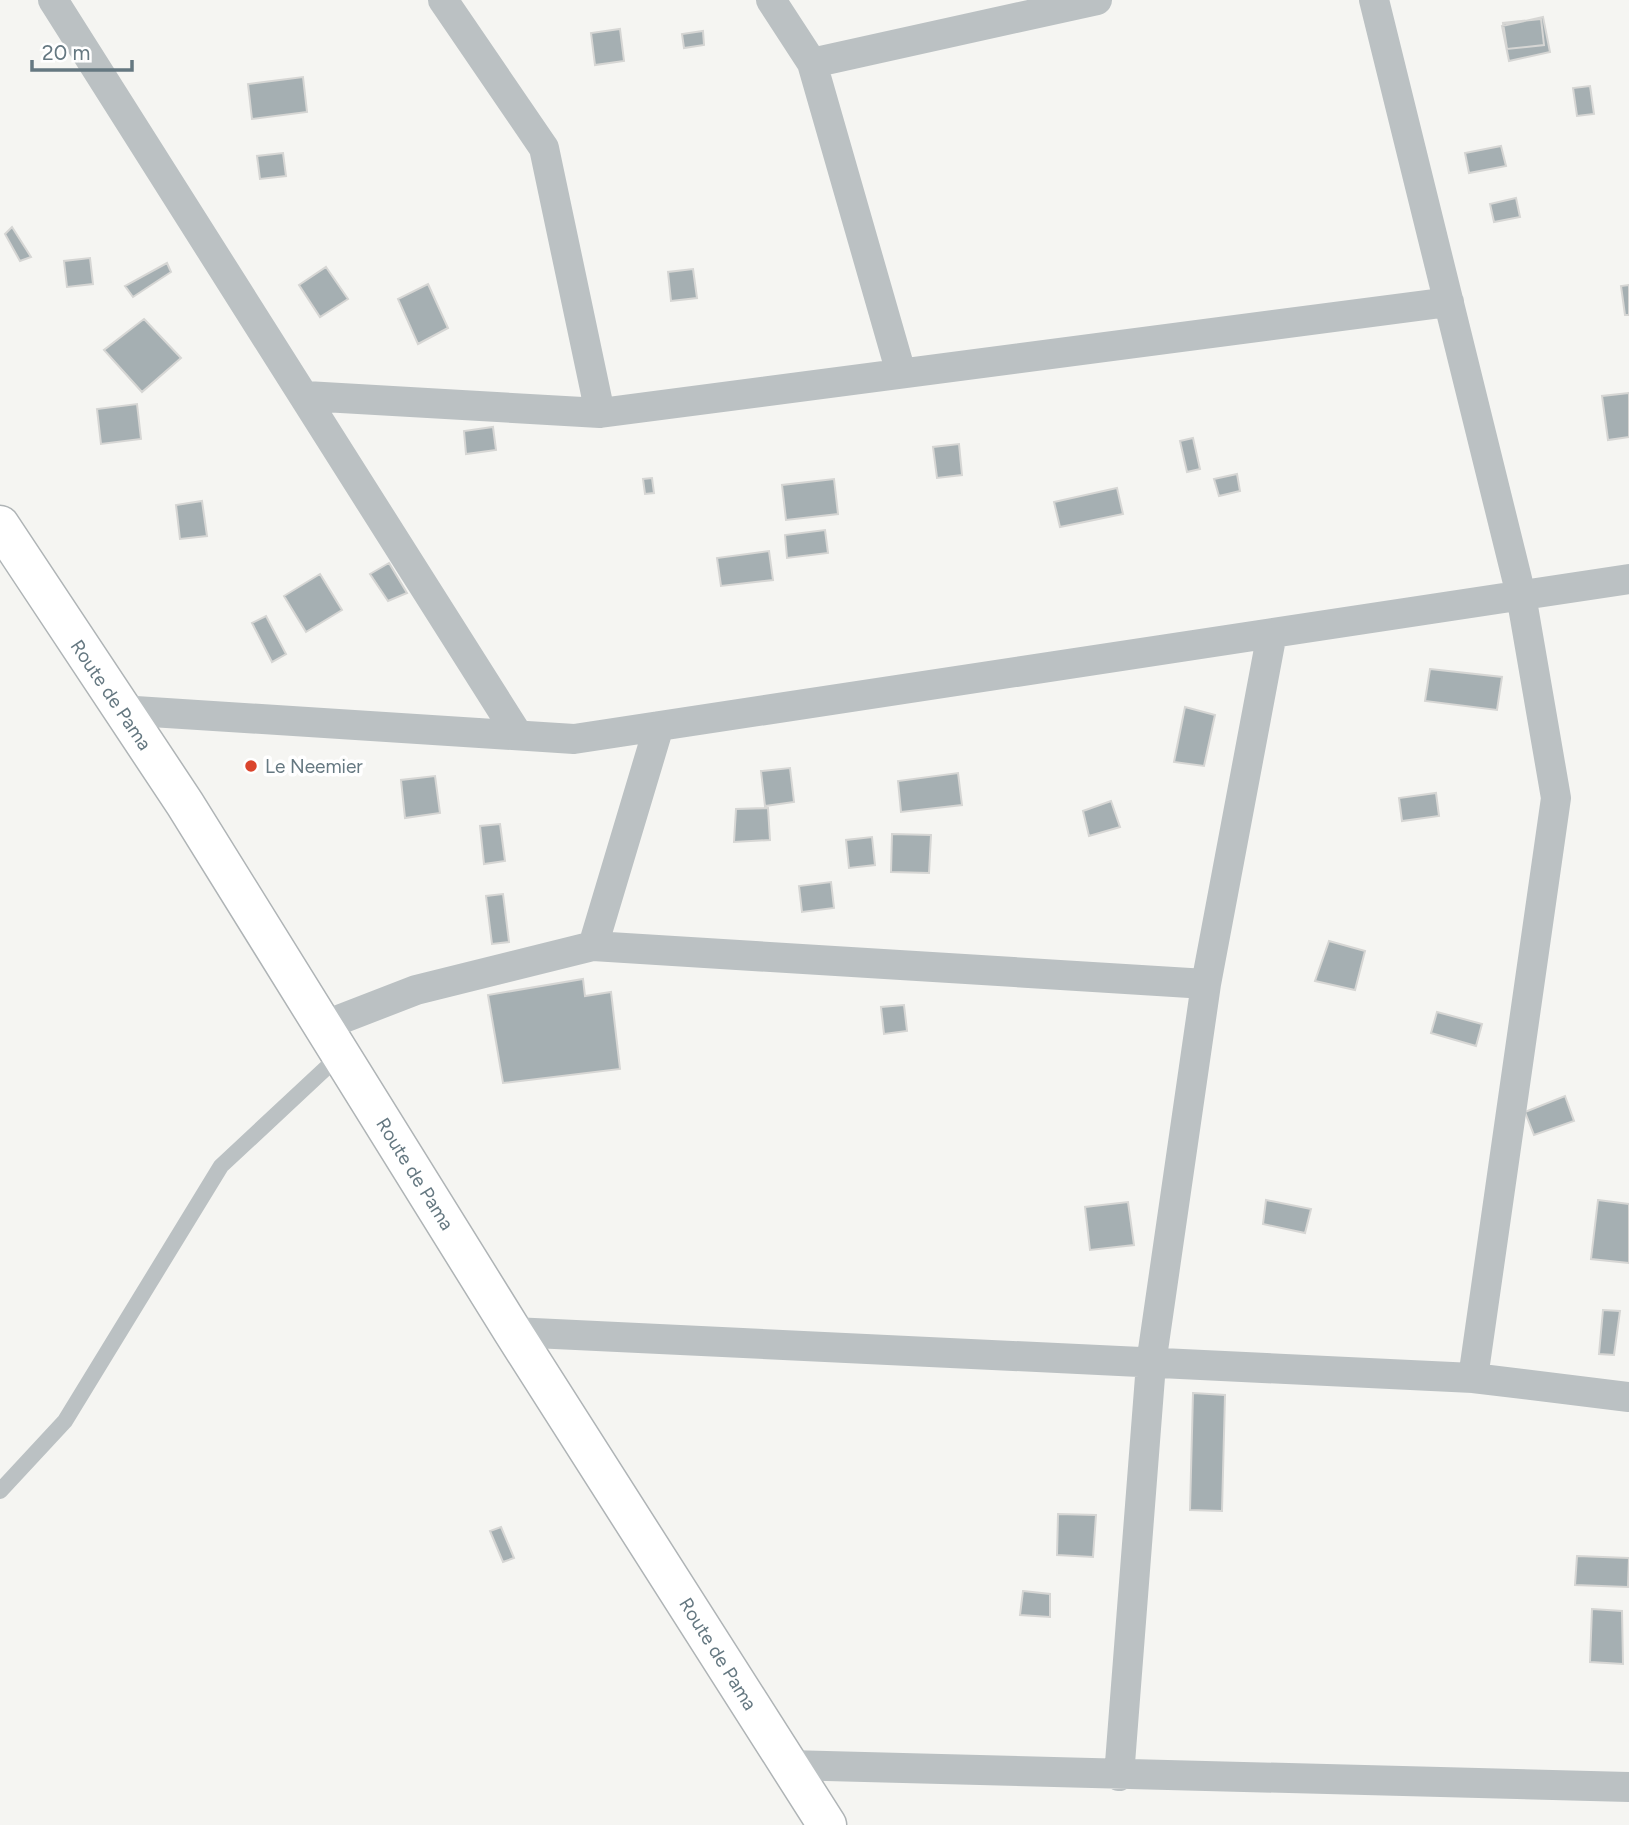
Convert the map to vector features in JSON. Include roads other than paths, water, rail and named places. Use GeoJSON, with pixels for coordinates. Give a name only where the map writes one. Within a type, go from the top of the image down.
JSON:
{"type":"FeatureCollection","features":[{"type":"Feature","properties":{"kind":"highway","name":"Route de Pama"},"geometry":{"type":"LineString","coordinates":[[0,526],[185,804],[513,1332],[827,1825]]}},
{"type":"Feature","properties":{"kind":"street"},"geometry":{"type":"LineString","coordinates":[[53,0],[518,735]]}},
{"type":"Feature","properties":{"kind":"street"},"geometry":{"type":"LineString","coordinates":[[443,0],[544,148],[600,413]]}},
{"type":"Feature","properties":{"kind":"street"},"geometry":{"type":"LineString","coordinates":[[771,0],[812,63],[901,373]]}},
{"type":"Feature","properties":{"kind":"street"},"geometry":{"type":"LineString","coordinates":[[812,63],[1097,0]]}},
{"type":"Feature","properties":{"kind":"street"},"geometry":{"type":"LineString","coordinates":[[1374,0],[1521,595],[1556,798],[1473,1378]]}},
{"type":"Feature","properties":{"kind":"street"},"geometry":{"type":"LineString","coordinates":[[306,396],[600,413],[1449,302]]}},
{"type":"Feature","properties":{"kind":"street"},"geometry":{"type":"LineString","coordinates":[[120,710],[574,739],[1629,579]]}},
{"type":"Feature","properties":{"kind":"street"},"geometry":{"type":"LineString","coordinates":[[1119,1776],[1151,1364],[1206,984],[1272,633]]}},
{"type":"Feature","properties":{"kind":"street"},"geometry":{"type":"LineString","coordinates":[[593,946],[659,726]]}},
{"type":"Feature","properties":{"kind":"street"},"geometry":{"type":"LineString","coordinates":[[332,1040],[416,990],[593,946],[1206,984]]}},
{"type":"Feature","properties":{"kind":"street"},"geometry":{"type":"LineString","coordinates":[[513,1332],[1473,1378],[1629,1397]]}},
{"type":"Feature","properties":{"kind":"street"},"geometry":{"type":"LineString","coordinates":[[788,1765],[1119,1776],[1629,1787]]}},
{"type":"Feature","properties":{"kind":"lane"},"geometry":{"type":"LineString","coordinates":[[0,1491],[65,1421],[221,1166],[332,1040]]}},
{"type":"Feature","properties":{"kind":"place","name":"Le Neemier"},"geometry":{"type":"Point","coordinates":[251,766]}}]}
